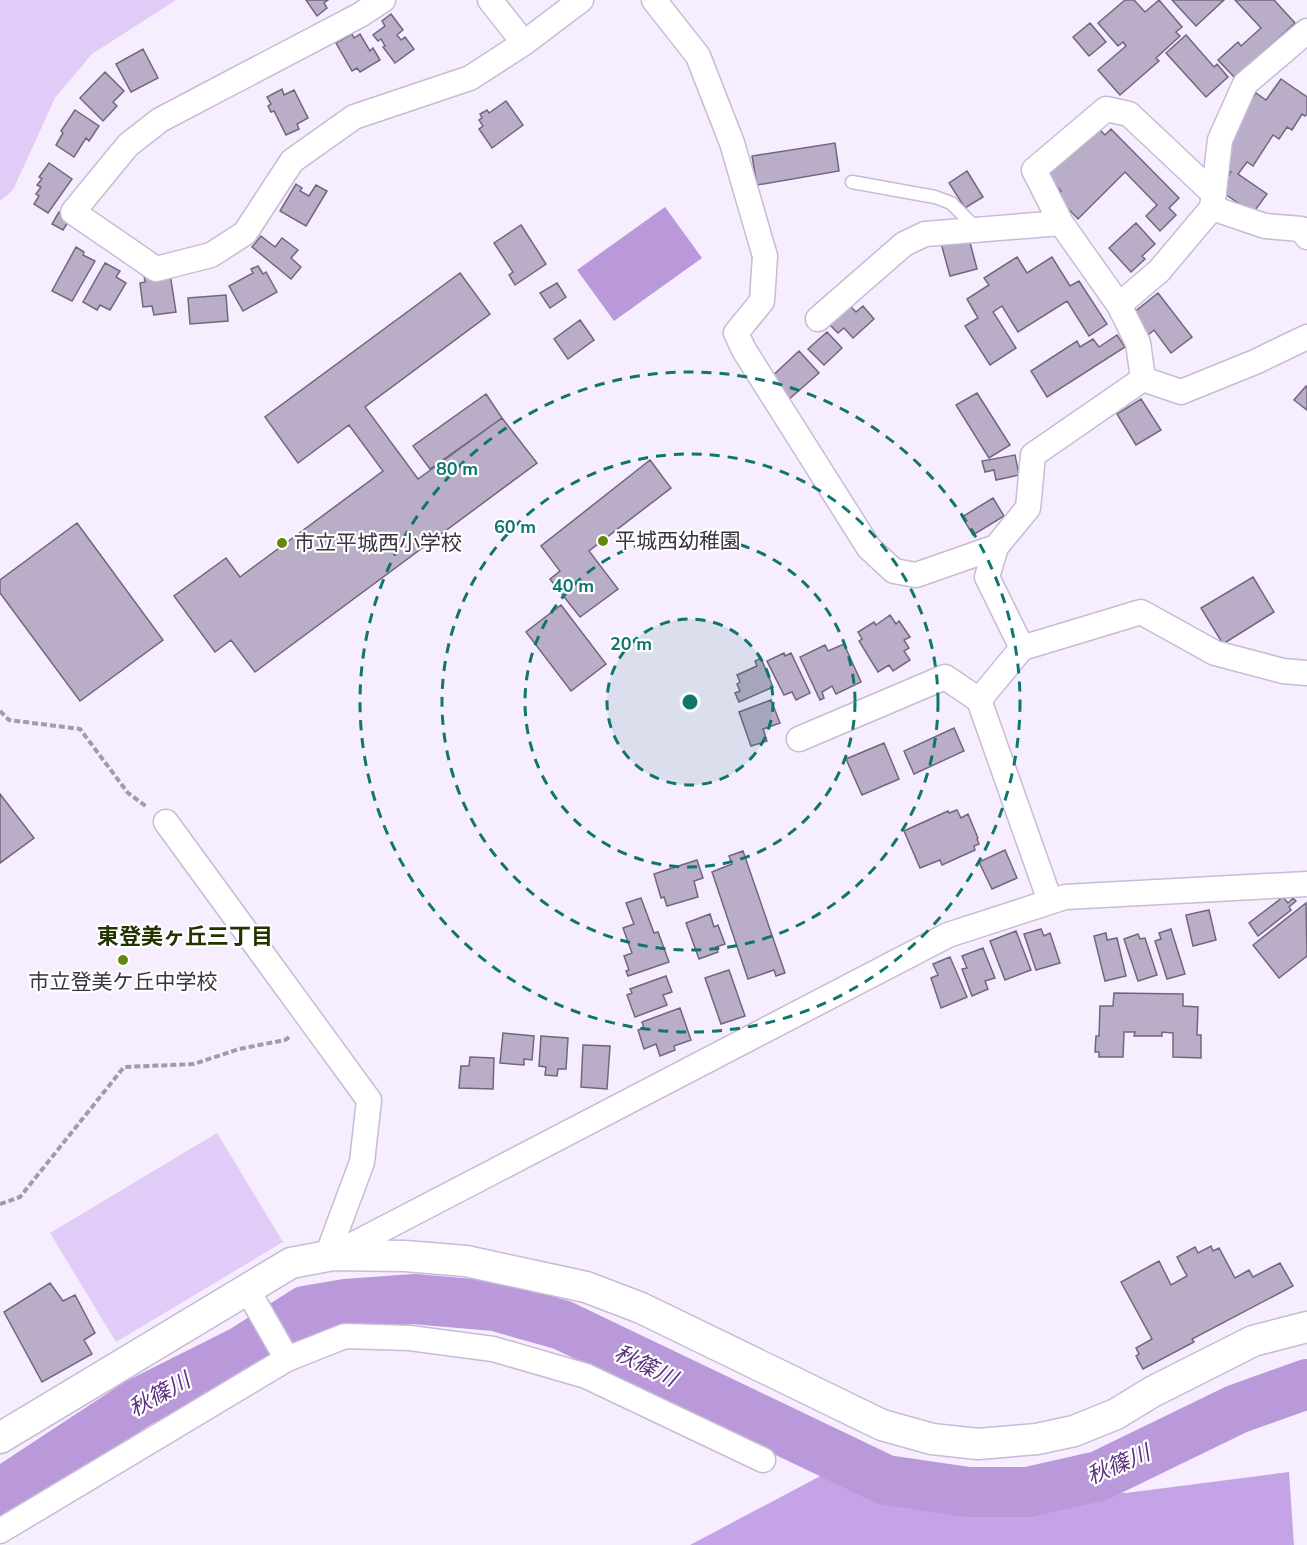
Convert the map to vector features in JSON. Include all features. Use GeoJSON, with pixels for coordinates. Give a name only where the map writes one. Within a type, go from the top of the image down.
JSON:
{"type":"FeatureCollection","features":[{"type":"Feature","properties":{"kind":"street"},"geometry":{"type":"LineString","coordinates":[[383,0],[355,7],[160,120],[128,145],[73,212],[156,268],[210,255],[245,233],[292,161],[354,117],[470,78],[524,43],[580,0]]}},
{"type":"Feature","properties":{"kind":"street"},"geometry":{"type":"LineString","coordinates":[[490,0],[524,43]]}},
{"type":"Feature","properties":{"kind":"street"},"geometry":{"type":"LineString","coordinates":[[654,0],[698,56],[732,143],[765,256],[762,301],[736,333],[751,360],[869,548],[894,571],[916,575],[996,547]]}},
{"type":"Feature","properties":{"kind":"street"},"geometry":{"type":"LineString","coordinates":[[1119,305],[1159,271],[1213,201],[1220,140],[1245,84],[1307,31]]}},
{"type":"Feature","properties":{"kind":"street"},"geometry":{"type":"LineString","coordinates":[[1143,379],[1138,343],[1119,305],[1061,223],[1034,170],[1106,109],[1130,114],[1213,201],[1265,226],[1301,229],[1307,237]]}},
{"type":"Feature","properties":{"kind":"street"},"geometry":{"type":"LineString","coordinates":[[818,319],[904,244],[925,234],[1061,223]]}},
{"type":"Feature","properties":{"kind":"street"},"geometry":{"type":"LineString","coordinates":[[1143,379],[1181,392],[1255,362],[1307,337]]}},
{"type":"Feature","properties":{"kind":"street"},"geometry":{"type":"LineString","coordinates":[[1022,648],[987,577],[996,547],[1028,508],[1033,454],[1143,379]]}},
{"type":"Feature","properties":{"kind":"street"},"geometry":{"type":"LineString","coordinates":[[979,700],[1022,648],[1140,612],[1215,653],[1283,670],[1307,673]]}},
{"type":"Feature","properties":{"kind":"street"},"geometry":{"type":"LineString","coordinates":[[799,739],[945,677],[979,700],[1050,901]]}},
{"type":"Feature","properties":{"kind":"street"},"geometry":{"type":"LineString","coordinates":[[166,822],[369,1100],[362,1162],[330,1255]]}},
{"type":"Feature","properties":{"kind":"street"},"geometry":{"type":"LineString","coordinates":[[330,1255],[948,935],[1065,897],[1307,884]]}},
{"type":"Feature","properties":{"kind":"street"},"geometry":{"type":"LineString","coordinates":[[0,1438],[291,1263],[330,1255],[405,1256],[466,1261],[586,1287],[641,1308],[882,1425],[932,1439],[978,1444],[1037,1439],[1074,1431],[1116,1414],[1152,1392],[1252,1341],[1307,1327]]}},
{"type":"Feature","properties":{"kind":"street"},"geometry":{"type":"LineString","coordinates":[[247,1290],[287,1359]]}},
{"type":"Feature","properties":{"kind":"street"},"geometry":{"type":"LineString","coordinates":[[0,1531],[287,1359],[345,1336],[410,1338],[493,1348],[586,1376],[763,1460]]}},
{"type":"Feature","properties":{"kind":"lane"},"geometry":{"type":"LineString","coordinates":[[852,182],[951,202],[977,229]]}},
{"type":"Feature","properties":{"kind":"path"},"geometry":{"type":"LineString","coordinates":[[0,711],[9,720],[80,729],[128,793],[166,822]]}},
{"type":"Feature","properties":{"kind":"path"},"geometry":{"type":"LineString","coordinates":[[0,1204],[20,1197],[124,1067],[194,1064],[239,1049],[285,1040],[312,1022]]}},
{"type":"Feature","properties":{"kind":"shaded area"},"geometry":{"type":"Polygon","coordinates":[[[0,0],[176,0],[92,54],[55,98],[13,190],[0,201],[0,0]]]}},
{"type":"Feature","properties":{"kind":"shaded area"},"geometry":{"type":"Polygon","coordinates":[[[665,207],[702,258],[614,321],[577,270],[665,207]]]}},
{"type":"Feature","properties":{"kind":"shaded area"},"geometry":{"type":"Polygon","coordinates":[[[217,1133],[283,1242],[116,1342],[50,1233],[217,1133]]]}},
{"type":"Feature","properties":{"kind":"shaded area"},"geometry":{"type":"Polygon","coordinates":[[[843,1464],[989,1482],[1126,1493],[1289,1472],[1294,1545],[690,1545],[843,1464]]]}},
{"type":"Feature","properties":{"kind":"building"},"geometry":{"type":"Polygon","coordinates":[[[306,0],[328,0],[324,3],[327,8],[317,16],[306,0]]]}},
{"type":"Feature","properties":{"kind":"building"},"geometry":{"type":"Polygon","coordinates":[[[1125,0],[1134,0],[1145,12],[1159,0],[1182,27],[1176,32],[1180,36],[1156,58],[1159,61],[1120,95],[1098,70],[1126,46],[1123,42],[1118,46],[1098,23],[1125,0]]]}},
{"type":"Feature","properties":{"kind":"building"},"geometry":{"type":"Polygon","coordinates":[[[1172,0],[1224,0],[1196,26],[1172,0]]]}},
{"type":"Feature","properties":{"kind":"building"},"geometry":{"type":"Polygon","coordinates":[[[1235,0],[1274,0],[1295,23],[1235,78],[1218,60],[1238,42],[1241,46],[1261,28],[1235,0]]]}},
{"type":"Feature","properties":{"kind":"building"},"geometry":{"type":"Polygon","coordinates":[[[391,14],[403,30],[397,35],[401,40],[405,37],[414,49],[395,63],[383,47],[385,46],[381,39],[378,41],[373,35],[385,26],[382,21],[391,14]]]}},
{"type":"Feature","properties":{"kind":"building"},"geometry":{"type":"Polygon","coordinates":[[[1090,23],[1106,42],[1089,56],[1073,37],[1090,23]]]}},
{"type":"Feature","properties":{"kind":"building"},"geometry":{"type":"Polygon","coordinates":[[[352,34],[354,38],[360,34],[370,51],[373,48],[380,60],[360,72],[357,68],[352,71],[336,43],[352,34]]]}},
{"type":"Feature","properties":{"kind":"building"},"geometry":{"type":"Polygon","coordinates":[[[1186,35],[1214,67],[1217,64],[1228,77],[1206,97],[1166,53],[1186,35]]]}},
{"type":"Feature","properties":{"kind":"building"},"geometry":{"type":"Polygon","coordinates":[[[143,49],[158,78],[131,92],[116,64],[143,49]]]}},
{"type":"Feature","properties":{"kind":"building"},"geometry":{"type":"Polygon","coordinates":[[[105,72],[124,91],[113,102],[117,106],[103,121],[80,98],[105,72]]]}},
{"type":"Feature","properties":{"kind":"building"},"geometry":{"type":"Polygon","coordinates":[[[1281,79],[1307,97],[1307,114],[1305,116],[1302,114],[1292,130],[1287,127],[1279,139],[1273,135],[1253,166],[1247,162],[1238,174],[1267,194],[1253,213],[1219,190],[1231,172],[1220,165],[1231,149],[1221,142],[1256,93],[1266,100],[1281,79]]]}},
{"type":"Feature","properties":{"kind":"building"},"geometry":{"type":"Polygon","coordinates":[[[282,89],[284,95],[294,90],[308,118],[297,124],[299,129],[286,135],[274,111],[271,112],[268,106],[271,104],[267,97],[282,89]]]}},
{"type":"Feature","properties":{"kind":"building"},"geometry":{"type":"Polygon","coordinates":[[[506,101],[523,125],[492,148],[479,129],[483,126],[479,120],[482,118],[480,114],[487,110],[489,113],[506,101]]]}},
{"type":"Feature","properties":{"kind":"building"},"geometry":{"type":"Polygon","coordinates":[[[75,110],[99,126],[89,141],[86,138],[74,157],[56,145],[63,133],[61,131],[75,110]]]}},
{"type":"Feature","properties":{"kind":"building"},"geometry":{"type":"Polygon","coordinates":[[[1096,126],[1105,135],[1111,129],[1179,198],[1169,208],[1176,215],[1160,231],[1146,216],[1157,205],[1125,172],[1078,219],[1056,196],[1061,191],[1046,175],[1096,126]]]}},
{"type":"Feature","properties":{"kind":"building"},"geometry":{"type":"Polygon","coordinates":[[[835,143],[839,171],[757,185],[752,156],[835,143]]]}},
{"type":"Feature","properties":{"kind":"building"},"geometry":{"type":"Polygon","coordinates":[[[49,163],[72,179],[48,213],[34,204],[39,196],[36,194],[41,187],[37,185],[42,179],[39,177],[49,163]]]}},
{"type":"Feature","properties":{"kind":"building"},"geometry":{"type":"Polygon","coordinates":[[[967,171],[983,197],[965,208],[949,183],[967,171]]]}},
{"type":"Feature","properties":{"kind":"building"},"geometry":{"type":"Polygon","coordinates":[[[296,184],[302,188],[300,191],[309,196],[316,185],[327,191],[306,226],[280,211],[296,184]]]}},
{"type":"Feature","properties":{"kind":"building"},"geometry":{"type":"Polygon","coordinates":[[[59,212],[70,219],[63,230],[52,224],[59,212]]]}},
{"type":"Feature","properties":{"kind":"building"},"geometry":{"type":"Polygon","coordinates":[[[1136,223],[1155,244],[1142,256],[1145,259],[1131,272],[1109,248],[1136,223]]]}},
{"type":"Feature","properties":{"kind":"building"},"geometry":{"type":"Polygon","coordinates":[[[521,225],[546,264],[515,285],[509,275],[513,272],[494,243],[521,225]]]}},
{"type":"Feature","properties":{"kind":"building"},"geometry":{"type":"Polygon","coordinates":[[[968,235],[977,269],[950,276],[941,243],[968,235]]]}},
{"type":"Feature","properties":{"kind":"building"},"geometry":{"type":"Polygon","coordinates":[[[261,236],[275,247],[282,238],[298,250],[291,258],[301,267],[291,279],[252,247],[261,236]]]}},
{"type":"Feature","properties":{"kind":"building"},"geometry":{"type":"Polygon","coordinates":[[[76,247],[84,252],[83,255],[95,261],[72,301],[52,291],[76,247]]]}},
{"type":"Feature","properties":{"kind":"building"},"geometry":{"type":"Polygon","coordinates":[[[1017,257],[1027,273],[1052,257],[1070,286],[1079,281],[1107,324],[1089,336],[1067,301],[1018,332],[1002,306],[993,312],[1016,348],[990,365],[965,326],[978,318],[967,299],[989,285],[984,278],[1017,257]]]}},
{"type":"Feature","properties":{"kind":"building"},"geometry":{"type":"Polygon","coordinates":[[[105,263],[120,271],[116,277],[126,283],[110,310],[100,305],[97,310],[83,302],[105,263]]]}},
{"type":"Feature","properties":{"kind":"building"},"geometry":{"type":"Polygon","coordinates":[[[258,266],[263,274],[266,272],[277,292],[243,311],[229,286],[253,273],[251,269],[258,266]]]}},
{"type":"Feature","properties":{"kind":"building"},"geometry":{"type":"Polygon","coordinates":[[[143,269],[170,274],[176,312],[154,315],[152,306],[143,307],[140,283],[145,282],[143,269]]]}},
{"type":"Feature","properties":{"kind":"building"},"geometry":{"type":"Polygon","coordinates":[[[460,273],[490,314],[365,407],[418,479],[502,418],[537,463],[255,672],[231,640],[215,652],[174,596],[226,558],[240,577],[383,471],[349,425],[298,463],[265,417],[460,273]]]}},
{"type":"Feature","properties":{"kind":"building"},"geometry":{"type":"Polygon","coordinates":[[[557,283],[566,297],[550,308],[540,293],[557,283]]]}},
{"type":"Feature","properties":{"kind":"building"},"geometry":{"type":"Polygon","coordinates":[[[1158,293],[1192,337],[1171,353],[1154,330],[1148,335],[1132,314],[1158,293]]]}},
{"type":"Feature","properties":{"kind":"building"},"geometry":{"type":"Polygon","coordinates":[[[226,295],[228,321],[190,324],[188,298],[226,295]]]}},
{"type":"Feature","properties":{"kind":"building"},"geometry":{"type":"Polygon","coordinates":[[[850,306],[856,312],[863,306],[874,319],[853,338],[844,328],[838,333],[829,324],[850,306]]]}},
{"type":"Feature","properties":{"kind":"building"},"geometry":{"type":"Polygon","coordinates":[[[580,320],[594,340],[568,359],[554,339],[580,320]]]}},
{"type":"Feature","properties":{"kind":"building"},"geometry":{"type":"Polygon","coordinates":[[[827,332],[842,348],[824,365],[808,349],[827,332]]]}},
{"type":"Feature","properties":{"kind":"building"},"geometry":{"type":"Polygon","coordinates":[[[1117,335],[1125,347],[1047,397],[1031,371],[1077,341],[1080,347],[1093,339],[1099,347],[1117,335]]]}},
{"type":"Feature","properties":{"kind":"building"},"geometry":{"type":"Polygon","coordinates":[[[799,351],[819,373],[787,401],[768,380],[799,351]]]}},
{"type":"Feature","properties":{"kind":"building"},"geometry":{"type":"Polygon","coordinates":[[[1306,386],[1307,388],[1307,410],[1294,400],[1306,386]]]}},
{"type":"Feature","properties":{"kind":"building"},"geometry":{"type":"Polygon","coordinates":[[[977,393],[1010,445],[989,458],[956,405],[977,393]]]}},
{"type":"Feature","properties":{"kind":"building"},"geometry":{"type":"Polygon","coordinates":[[[486,394],[502,418],[430,469],[413,446],[486,394]]]}},
{"type":"Feature","properties":{"kind":"building"},"geometry":{"type":"Polygon","coordinates":[[[1141,399],[1161,430],[1136,445],[1117,414],[1141,399]]]}},
{"type":"Feature","properties":{"kind":"building"},"geometry":{"type":"Polygon","coordinates":[[[1015,455],[1019,475],[996,480],[994,470],[985,472],[982,461],[1015,455]]]}},
{"type":"Feature","properties":{"kind":"building"},"geometry":{"type":"Polygon","coordinates":[[[650,460],[671,488],[589,551],[618,589],[580,617],[550,579],[560,571],[541,546],[650,460]]]}},
{"type":"Feature","properties":{"kind":"building"},"geometry":{"type":"Polygon","coordinates":[[[993,498],[1004,516],[973,535],[962,517],[993,498]]]}},
{"type":"Feature","properties":{"kind":"building"},"geometry":{"type":"Polygon","coordinates":[[[77,523],[163,640],[80,701],[0,593],[0,580],[77,523]]]}},
{"type":"Feature","properties":{"kind":"building"},"geometry":{"type":"Polygon","coordinates":[[[1253,577],[1274,612],[1223,644],[1201,608],[1253,577]]]}},
{"type":"Feature","properties":{"kind":"building"},"geometry":{"type":"Polygon","coordinates":[[[561,605],[606,664],[571,691],[526,632],[561,605]]]}},
{"type":"Feature","properties":{"kind":"building"},"geometry":{"type":"Polygon","coordinates":[[[890,615],[896,624],[899,621],[910,637],[904,640],[909,648],[904,651],[910,660],[893,671],[889,665],[878,672],[859,641],[862,639],[858,632],[874,622],[876,625],[890,615]]]}},
{"type":"Feature","properties":{"kind":"building"},"geometry":{"type":"Polygon","coordinates":[[[844,644],[861,682],[836,694],[832,686],[822,692],[824,698],[820,700],[800,657],[825,645],[828,651],[844,644]]]}},
{"type":"Feature","properties":{"kind":"building"},"geometry":{"type":"Polygon","coordinates":[[[784,653],[785,656],[791,653],[810,693],[796,700],[792,692],[784,695],[767,661],[784,653]]]}},
{"type":"Feature","properties":{"kind":"building"},"geometry":{"type":"Polygon","coordinates":[[[761,658],[773,687],[739,702],[735,693],[740,691],[737,675],[757,666],[755,661],[761,658]]]}},
{"type":"Feature","properties":{"kind":"building"},"geometry":{"type":"Polygon","coordinates":[[[771,700],[780,723],[763,729],[767,741],[751,746],[739,712],[771,700]]]}},
{"type":"Feature","properties":{"kind":"building"},"geometry":{"type":"Polygon","coordinates":[[[954,728],[964,751],[914,774],[904,751],[954,728]]]}},
{"type":"Feature","properties":{"kind":"building"},"geometry":{"type":"Polygon","coordinates":[[[884,743],[899,779],[862,795],[846,759],[884,743]]]}},
{"type":"Feature","properties":{"kind":"building"},"geometry":{"type":"Polygon","coordinates":[[[0,794],[34,838],[0,863],[0,794]]]}},
{"type":"Feature","properties":{"kind":"building"},"geometry":{"type":"Polygon","coordinates":[[[957,810],[961,818],[968,814],[979,844],[974,846],[975,850],[942,865],[940,860],[920,868],[904,831],[948,811],[949,813],[957,810]]]}},
{"type":"Feature","properties":{"kind":"building"},"geometry":{"type":"Polygon","coordinates":[[[1005,850],[1017,878],[992,889],[979,862],[1005,850]]]}},
{"type":"Feature","properties":{"kind":"building"},"geometry":{"type":"Polygon","coordinates":[[[743,851],[785,973],[776,976],[774,970],[748,979],[712,872],[732,864],[729,856],[743,851]]]}},
{"type":"Feature","properties":{"kind":"building"},"geometry":{"type":"Polygon","coordinates":[[[697,860],[703,878],[694,881],[698,897],[667,906],[664,897],[661,898],[654,874],[697,860]]]}},
{"type":"Feature","properties":{"kind":"building"},"geometry":{"type":"Polygon","coordinates":[[[1283,897],[1288,903],[1293,898],[1296,901],[1289,907],[1291,910],[1258,936],[1249,923],[1283,897]]]}},
{"type":"Feature","properties":{"kind":"building"},"geometry":{"type":"Polygon","coordinates":[[[641,898],[654,933],[658,932],[669,962],[628,976],[626,971],[629,970],[624,956],[632,953],[623,928],[634,924],[626,903],[641,898]]]}},
{"type":"Feature","properties":{"kind":"building"},"geometry":{"type":"Polygon","coordinates":[[[1306,903],[1307,956],[1279,978],[1253,945],[1306,903]]]}},
{"type":"Feature","properties":{"kind":"building"},"geometry":{"type":"Polygon","coordinates":[[[1209,910],[1216,940],[1193,946],[1186,915],[1209,910]]]}},
{"type":"Feature","properties":{"kind":"building"},"geometry":{"type":"Polygon","coordinates":[[[710,914],[714,927],[718,925],[725,944],[716,947],[718,952],[699,959],[686,923],[710,914]]]}},
{"type":"Feature","properties":{"kind":"building"},"geometry":{"type":"Polygon","coordinates":[[[1041,929],[1044,936],[1050,933],[1060,963],[1036,970],[1024,934],[1041,929]]]}},
{"type":"Feature","properties":{"kind":"building"},"geometry":{"type":"Polygon","coordinates":[[[1171,929],[1185,974],[1167,979],[1155,941],[1161,939],[1159,933],[1171,929]]]}},
{"type":"Feature","properties":{"kind":"building"},"geometry":{"type":"Polygon","coordinates":[[[1016,931],[1031,970],[1005,980],[990,941],[1016,931]]]}},
{"type":"Feature","properties":{"kind":"building"},"geometry":{"type":"Polygon","coordinates":[[[1106,933],[1107,940],[1117,938],[1126,976],[1105,981],[1094,936],[1106,933]]]}},
{"type":"Feature","properties":{"kind":"building"},"geometry":{"type":"Polygon","coordinates":[[[1138,934],[1140,939],[1145,938],[1157,975],[1138,981],[1124,939],[1138,934]]]}},
{"type":"Feature","properties":{"kind":"building"},"geometry":{"type":"Polygon","coordinates":[[[983,948],[995,978],[985,981],[988,989],[972,996],[962,969],[967,968],[962,956],[983,948]]]}},
{"type":"Feature","properties":{"kind":"building"},"geometry":{"type":"Polygon","coordinates":[[[950,957],[967,997],[941,1008],[931,978],[938,975],[933,964],[950,957]]]}},
{"type":"Feature","properties":{"kind":"building"},"geometry":{"type":"Polygon","coordinates":[[[729,970],[745,1016],[721,1024],[705,978],[729,970]]]}},
{"type":"Feature","properties":{"kind":"building"},"geometry":{"type":"Polygon","coordinates":[[[666,976],[672,992],[663,995],[667,1005],[635,1017],[627,995],[632,993],[630,989],[666,976]]]}},
{"type":"Feature","properties":{"kind":"building"},"geometry":{"type":"Polygon","coordinates":[[[1114,993],[1183,994],[1183,1006],[1198,1007],[1197,1035],[1201,1035],[1201,1058],[1173,1057],[1173,1033],[1162,1032],[1162,1036],[1134,1036],[1135,1032],[1124,1032],[1123,1057],[1099,1057],[1099,1052],[1095,1052],[1096,1036],[1099,1036],[1100,1006],[1113,1006],[1114,993]]]}},
{"type":"Feature","properties":{"kind":"building"},"geometry":{"type":"Polygon","coordinates":[[[680,1008],[691,1040],[674,1046],[675,1050],[660,1056],[656,1044],[644,1049],[638,1030],[644,1028],[642,1022],[680,1008]]]}},
{"type":"Feature","properties":{"kind":"building"},"geometry":{"type":"Polygon","coordinates":[[[503,1033],[534,1036],[532,1060],[524,1059],[524,1065],[500,1063],[503,1033]]]}},
{"type":"Feature","properties":{"kind":"building"},"geometry":{"type":"Polygon","coordinates":[[[541,1036],[568,1038],[566,1069],[558,1069],[557,1076],[545,1075],[546,1067],[539,1066],[541,1036]]]}},
{"type":"Feature","properties":{"kind":"building"},"geometry":{"type":"Polygon","coordinates":[[[583,1045],[610,1046],[607,1089],[581,1087],[583,1045]]]}},
{"type":"Feature","properties":{"kind":"building"},"geometry":{"type":"Polygon","coordinates":[[[470,1057],[494,1058],[493,1089],[459,1088],[461,1066],[469,1066],[470,1057]]]}},
{"type":"Feature","properties":{"kind":"building"},"geometry":{"type":"Polygon","coordinates":[[[1211,1246],[1213,1251],[1219,1248],[1235,1278],[1249,1270],[1253,1277],[1280,1263],[1293,1286],[1192,1339],[1194,1342],[1143,1369],[1136,1356],[1139,1354],[1136,1348],[1152,1339],[1121,1282],[1159,1261],[1171,1285],[1187,1276],[1177,1257],[1195,1247],[1198,1253],[1211,1246]]]}},
{"type":"Feature","properties":{"kind":"building"},"geometry":{"type":"Polygon","coordinates":[[[50,1283],[63,1301],[75,1295],[95,1333],[84,1340],[92,1354],[42,1382],[4,1312],[50,1283]]]}},
{"type":"Feature","properties":{"kind":"waterway","name":"秋篠川"},"geometry":{"type":"LineString","coordinates":[[0,1494],[138,1403],[242,1351],[305,1311],[346,1304],[414,1299],[495,1306],[562,1325],[886,1480],[968,1492],[1028,1492],[1099,1476],[1237,1409],[1307,1384]]}},
{"type":"Feature","properties":{"kind":"place","name":"平城西幼稚園"},"geometry":{"type":"Point","coordinates":[603,541]}},
{"type":"Feature","properties":{"kind":"place","name":"市立平城西小学校"},"geometry":{"type":"Point","coordinates":[282,543]}},
{"type":"Feature","properties":{"kind":"place","name":"市立登美ケ丘中学校"},"geometry":{"type":"Point","coordinates":[123,960]}},
{"type":"Feature","properties":{"kind":"district","name":"東登美ヶ丘三丁目"},"geometry":{"type":"Point","coordinates":[185,936]}}]}
